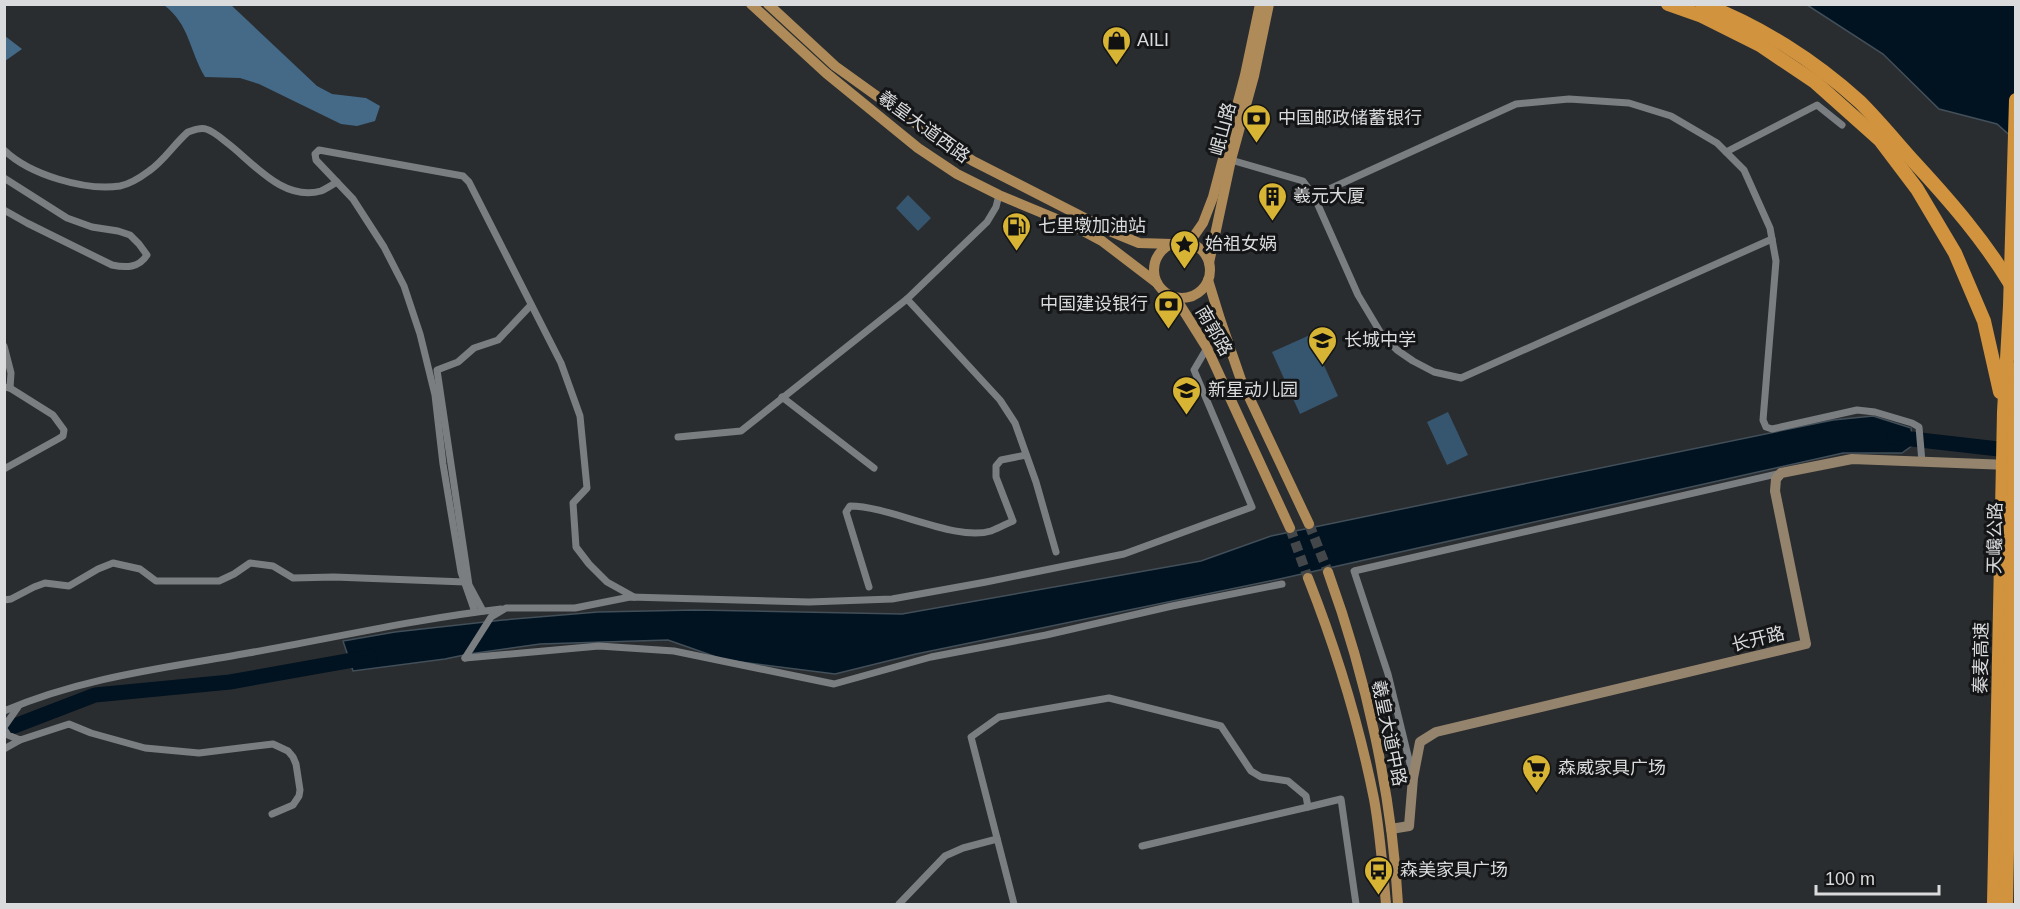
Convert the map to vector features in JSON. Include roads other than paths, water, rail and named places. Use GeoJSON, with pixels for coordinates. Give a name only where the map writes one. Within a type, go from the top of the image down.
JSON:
{"type":"FeatureCollection","features":[{"type":"Feature","properties":{"kind":"highway"},"geometry":{"type":"LineString","coordinates":[[1668,4],[1702,16],[1760,45],[1815,82],[1880,140],[1917,189],[1955,253],[1984,321],[2003,416]]}},
{"type":"Feature","properties":{"kind":"highway"},"geometry":{"type":"LineString","coordinates":[[1702,4],[1767,34],[1821,70],[1860,103],[1948,199],[1985,248],[2013,299]]}},
{"type":"Feature","properties":{"kind":"highway"},"geometry":{"type":"LineString","coordinates":[[2003,416],[2013,299],[2016,100]]}},
{"type":"Feature","properties":{"kind":"highway","name":"天巉公路"},"geometry":{"type":"LineString","coordinates":[[2011,707],[2016,369]]}},
{"type":"Feature","properties":{"kind":"highway","name":"秦麦高速"},"geometry":{"type":"LineString","coordinates":[[1994,904],[2003,416]]}},
{"type":"Feature","properties":{"kind":"highway"},"geometry":{"type":"LineString","coordinates":[[2011,707],[2016,682]]}},
{"type":"Feature","properties":{"kind":"highway","name":"秦麦高速"},"geometry":{"type":"LineString","coordinates":[[2006,904],[2011,707]]}},
{"type":"Feature","properties":{"kind":"main road","name":"羲皇大道西路"},"geometry":{"type":"LineString","coordinates":[[751,4],[826,73],[918,148],[957,174],[999,195],[1076,227],[1102,241],[1157,283]]}},
{"type":"Feature","properties":{"kind":"main road","name":"羲皇大道西路"},"geometry":{"type":"LineString","coordinates":[[768,4],[835,66],[973,161],[1112,232],[1139,243],[1172,244]]}},
{"type":"Feature","properties":{"kind":"main road","name":"岷山路"},"geometry":{"type":"LineString","coordinates":[[1189,243],[1203,223],[1213,197],[1245,75],[1260,4]]}},
{"type":"Feature","properties":{"kind":"main road","name":"岷山路"},"geometry":{"type":"LineString","coordinates":[[1209,262],[1269,4]]}},
{"type":"Feature","properties":{"kind":"main road"},"geometry":{"type":"LineString","coordinates":[[1208,280],[1198,293],[1187,298],[1175,297],[1165,292],[1157,283],[1154,272],[1156,260],[1162,251],[1172,244],[1189,243],[1199,248],[1209,262],[1208,280],[1241,380],[1309,524]]}},
{"type":"Feature","properties":{"kind":"main road","name":"南郭路"},"geometry":{"type":"LineString","coordinates":[[1175,297],[1207,348],[1224,381],[1290,528]]}},
{"type":"Feature","properties":{"kind":"main road","name":"羲皇大道中路"},"geometry":{"type":"LineString","coordinates":[[1328,572],[1341,608],[1367,701],[1391,829],[1398,904]]}},
{"type":"Feature","properties":{"kind":"main road","name":"羲皇大道中路"},"geometry":{"type":"LineString","coordinates":[[1308,578],[1323,615],[1351,706],[1374,800],[1386,904]]}},
{"type":"Feature","properties":{"kind":"street"},"geometry":{"type":"LineString","coordinates":[[1314,196],[1516,104],[1569,99],[1629,103],[1671,116],[1717,143],[1744,170],[1770,228],[1776,261],[1763,420],[1766,427],[1772,429],[1857,410],[1875,412],[1919,427],[1922,462]]}},
{"type":"Feature","properties":{"kind":"street"},"geometry":{"type":"LineString","coordinates":[[1726,152],[1817,105],[1842,125]]}},
{"type":"Feature","properties":{"kind":"street"},"geometry":{"type":"LineString","coordinates":[[4,150],[23,164],[58,178],[86,186],[122,186],[150,171],[188,132],[207,129],[285,187],[314,192],[337,182]]}},
{"type":"Feature","properties":{"kind":"street"},"geometry":{"type":"LineString","coordinates":[[479,611],[461,572],[443,464],[435,395],[420,334],[404,286],[384,247],[353,199],[316,160],[315,153],[319,150],[463,176],[470,182],[561,363],[580,416],[587,488],[573,503],[576,547],[607,582],[634,597]]}},
{"type":"Feature","properties":{"kind":"street"},"geometry":{"type":"LineString","coordinates":[[1231,160],[1303,181],[1314,196],[1358,295],[1382,335],[1397,350],[1413,361],[1434,372],[1461,378],[1772,239]]}},
{"type":"Feature","properties":{"kind":"street"},"geometry":{"type":"LineString","coordinates":[[4,178],[67,218],[92,227],[130,235],[147,255],[144,261],[132,267],[112,265],[4,210]]}},
{"type":"Feature","properties":{"kind":"street"},"geometry":{"type":"LineString","coordinates":[[678,437],[741,431],[907,298],[987,222],[996,207],[999,195]]}},
{"type":"Feature","properties":{"kind":"street"},"geometry":{"type":"LineString","coordinates":[[907,298],[1000,400],[1015,423],[1056,552]]}},
{"type":"Feature","properties":{"kind":"street"},"geometry":{"type":"LineString","coordinates":[[479,611],[469,585],[437,370],[458,362],[474,348],[498,340],[531,305]]}},
{"type":"Feature","properties":{"kind":"street"},"geometry":{"type":"LineString","coordinates":[[4,346],[11,373],[7,388],[53,415],[64,430],[63,436],[4,469]]}},
{"type":"Feature","properties":{"kind":"street"},"geometry":{"type":"LineString","coordinates":[[4,711],[63,689],[132,672],[479,611],[575,608],[634,597],[809,602],[892,599],[1124,554],[1252,507],[1194,370],[1207,348]]}},
{"type":"Feature","properties":{"kind":"street"},"geometry":{"type":"LineString","coordinates":[[782,397],[874,468]]}},
{"type":"Feature","properties":{"kind":"street"},"geometry":{"type":"LineString","coordinates":[[869,587],[846,512],[850,506],[867,508],[963,532],[990,531],[1012,521],[996,477],[996,466],[1001,460],[1026,454]]}},
{"type":"Feature","properties":{"kind":"street"},"geometry":{"type":"LineString","coordinates":[[1413,778],[1388,674],[1353,571],[1781,473],[1852,459],[1958,461],[2016,465]]}},
{"type":"Feature","properties":{"kind":"street","name":"长开路"},"geometry":{"type":"LineString","coordinates":[[1391,829],[1409,826],[1413,778],[1420,742],[1436,732],[1806,644],[1775,491],[1776,479],[1781,473]]}},
{"type":"Feature","properties":{"kind":"street"},"geometry":{"type":"LineString","coordinates":[[4,600],[12,599],[34,586],[45,583],[69,586],[113,563],[140,569],[156,581],[219,581],[250,563],[273,566],[292,578],[334,576],[465,582]]}},
{"type":"Feature","properties":{"kind":"street"},"geometry":{"type":"LineString","coordinates":[[506,609],[491,617],[465,657],[599,646],[674,651],[834,684],[931,657],[1046,635],[1282,584]]}},
{"type":"Feature","properties":{"kind":"street"},"geometry":{"type":"LineString","coordinates":[[1014,904],[971,737],[999,717],[1109,698],[1169,711],[1221,726],[1251,771],[1261,777],[1288,782],[1306,796],[1308,807]]}},
{"type":"Feature","properties":{"kind":"street"},"geometry":{"type":"LineString","coordinates":[[20,705],[6,730],[20,740]]}},
{"type":"Feature","properties":{"kind":"street"},"geometry":{"type":"LineString","coordinates":[[4,749],[20,740],[69,724],[91,733],[145,748],[199,753],[273,744],[288,751],[293,757],[300,796],[293,805],[272,814]]}},
{"type":"Feature","properties":{"kind":"street"},"geometry":{"type":"LineString","coordinates":[[1142,846],[1341,799],[1356,904]]}},
{"type":"Feature","properties":{"kind":"street"},"geometry":{"type":"LineString","coordinates":[[899,904],[945,856],[963,848],[997,839]]}},
{"type":"Feature","properties":{"kind":"waterway"},"geometry":{"type":"LineString","coordinates":[[1894,437],[2016,451]]}},
{"type":"Feature","properties":{"kind":"waterway"},"geometry":{"type":"LineString","coordinates":[[4,730],[95,695],[230,682],[370,657]]}},
{"type":"Feature","properties":{"kind":"tunnel"},"geometry":{"type":"LineString","coordinates":[[1309,524],[1328,572]]}},
{"type":"Feature","properties":{"kind":"tunnel"},"geometry":{"type":"LineString","coordinates":[[1290,528],[1308,578]]}},
{"type":"Feature","properties":{"kind":"place","name":"AILI"},"geometry":{"type":"Point","coordinates":[1116,66]}},
{"type":"Feature","properties":{"kind":"place","name":"中国邮政储蓄银行"},"geometry":{"type":"Point","coordinates":[1257,144]}},
{"type":"Feature","properties":{"kind":"place","name":"羲元大厦"},"geometry":{"type":"Point","coordinates":[1272,222]}},
{"type":"Feature","properties":{"kind":"place","name":"七里墩加油站"},"geometry":{"type":"Point","coordinates":[1017,252]}},
{"type":"Feature","properties":{"kind":"place","name":"始祖女娲"},"geometry":{"type":"Point","coordinates":[1184,270]}},
{"type":"Feature","properties":{"kind":"place","name":"中国建设银行"},"geometry":{"type":"Point","coordinates":[1169,330]}},
{"type":"Feature","properties":{"kind":"place","name":"长城中学"},"geometry":{"type":"Point","coordinates":[1323,366]}},
{"type":"Feature","properties":{"kind":"place","name":"新星动儿园"},"geometry":{"type":"Point","coordinates":[1187,416]}},
{"type":"Feature","properties":{"kind":"place","name":"森威家具广场"},"geometry":{"type":"Point","coordinates":[1537,794]}},
{"type":"Feature","properties":{"kind":"place","name":"森美家具广场"},"geometry":{"type":"Point","coordinates":[1379,896]}}]}
